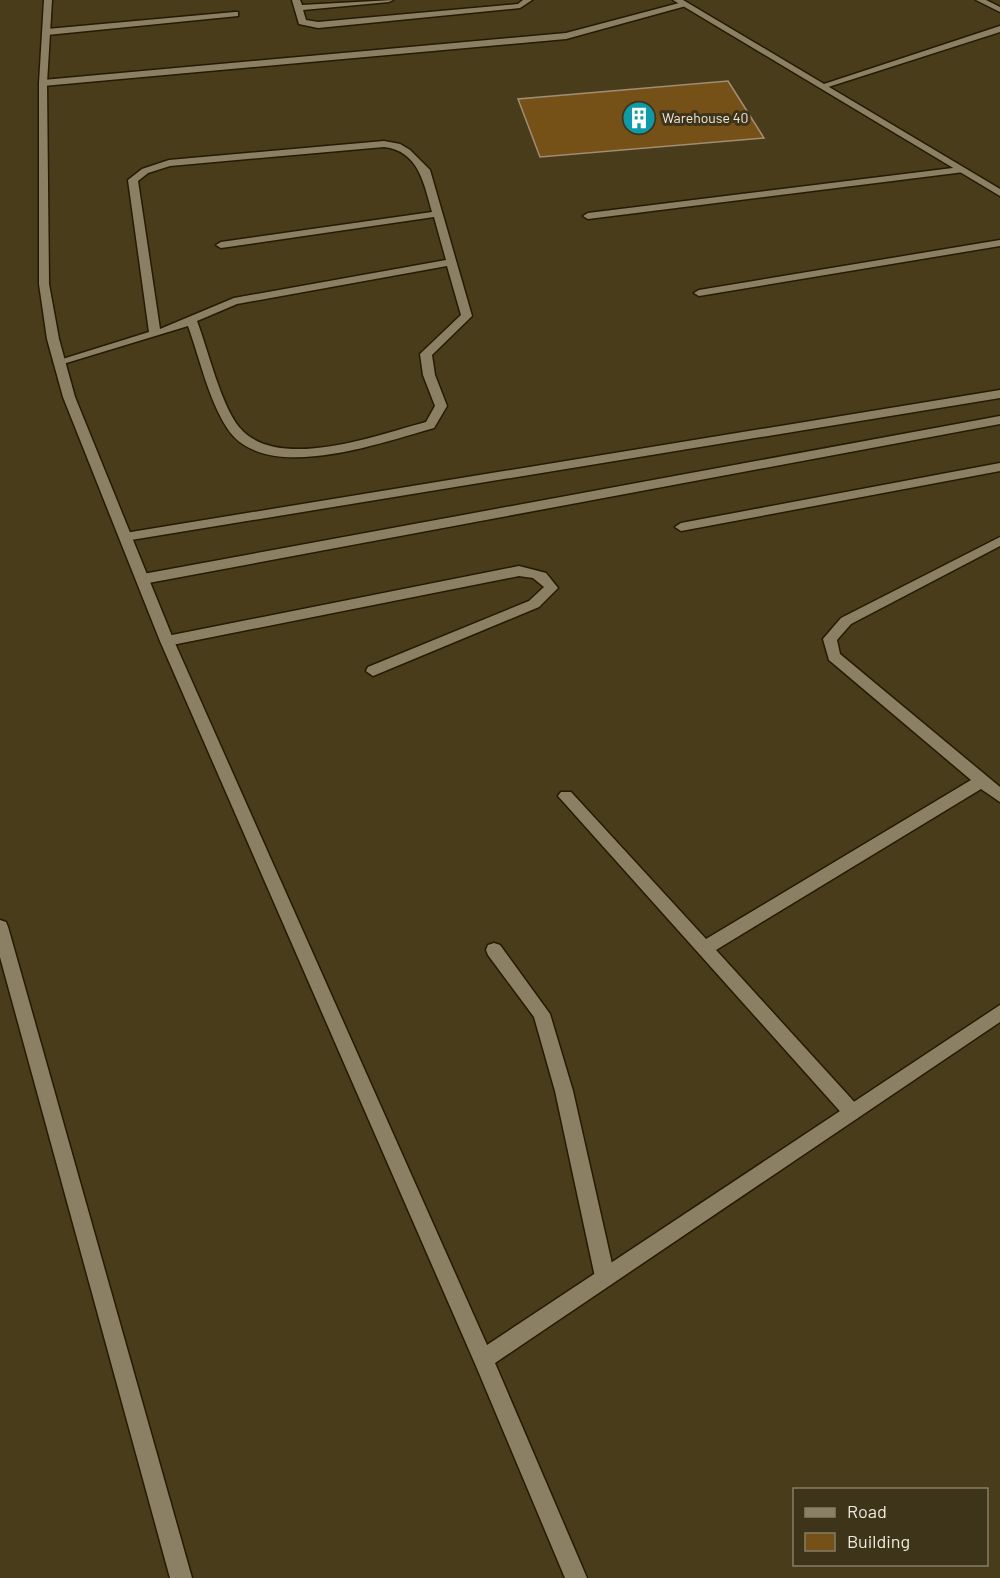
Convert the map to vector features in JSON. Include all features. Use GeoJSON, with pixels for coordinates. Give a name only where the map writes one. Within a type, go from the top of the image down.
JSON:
{"type":"FeatureCollection","features":[{"type":"Feature","properties":{"kind":"street"},"geometry":{"type":"LineString","coordinates":[[48,0],[43,83],[44,284],[59,362],[69,397],[167,641],[483,1359],[576,1578]]}},
{"type":"Feature","properties":{"kind":"street"},"geometry":{"type":"LineString","coordinates":[[389,0],[297,4],[302,22],[318,25],[520,6],[528,0]]}},
{"type":"Feature","properties":{"kind":"street"},"geometry":{"type":"LineString","coordinates":[[980,0],[1000,10]]}},
{"type":"Feature","properties":{"kind":"street"},"geometry":{"type":"LineString","coordinates":[[43,83],[566,36],[680,2],[1000,193]]}},
{"type":"Feature","properties":{"kind":"street"},"geometry":{"type":"LineString","coordinates":[[46,32],[235,14]]}},
{"type":"Feature","properties":{"kind":"street"},"geometry":{"type":"LineString","coordinates":[[822,86],[1000,29]]}},
{"type":"Feature","properties":{"kind":"street"},"geometry":{"type":"LineString","coordinates":[[154,334],[133,180],[145,171],[169,163],[396,145],[413,154],[425,170],[467,316],[426,354],[429,375],[441,406],[438,415],[430,425],[316,452],[274,453],[251,445],[234,430],[191,320]]}},
{"type":"Feature","properties":{"kind":"street"},"geometry":{"type":"LineString","coordinates":[[588,216],[961,170]]}},
{"type":"Feature","properties":{"kind":"street"},"geometry":{"type":"LineString","coordinates":[[221,245],[437,214]]}},
{"type":"Feature","properties":{"kind":"street"},"geometry":{"type":"LineString","coordinates":[[699,293],[1000,243]]}},
{"type":"Feature","properties":{"kind":"street"},"geometry":{"type":"LineString","coordinates":[[59,362],[154,334],[234,301],[450,262]]}},
{"type":"Feature","properties":{"kind":"street"},"geometry":{"type":"LineString","coordinates":[[125,537],[1000,394]]}},
{"type":"Feature","properties":{"kind":"street"},"geometry":{"type":"LineString","coordinates":[[142,579],[1000,420]]}},
{"type":"Feature","properties":{"kind":"street"},"geometry":{"type":"LineString","coordinates":[[681,527],[1000,467]]}},
{"type":"Feature","properties":{"kind":"street"},"geometry":{"type":"LineString","coordinates":[[1000,541],[846,621],[830,639],[834,656],[980,782],[1000,796]]}},
{"type":"Feature","properties":{"kind":"street"},"geometry":{"type":"LineString","coordinates":[[167,641],[519,571],[536,573],[547,579],[551,588],[534,604],[373,671]]}},
{"type":"Feature","properties":{"kind":"street"},"geometry":{"type":"LineString","coordinates":[[704,950],[980,782]]}},
{"type":"Feature","properties":{"kind":"street"},"geometry":{"type":"LineString","coordinates":[[566,796],[852,1112]]}},
{"type":"Feature","properties":{"kind":"street"},"geometry":{"type":"LineString","coordinates":[[1,932],[181,1578]]}},
{"type":"Feature","properties":{"kind":"street"},"geometry":{"type":"LineString","coordinates":[[494,950],[542,1014],[564,1090],[605,1277]]}},
{"type":"Feature","properties":{"kind":"street"},"geometry":{"type":"LineString","coordinates":[[483,1359],[1000,1013]]}},
{"type":"Feature","properties":{"kind":"shaded area"},"geometry":{"type":"Polygon","coordinates":[[[0,0],[1000,0],[1000,1578],[0,1578],[0,0]]]}},
{"type":"Feature","properties":{"kind":"building","name":"Warehouse 40"},"geometry":{"type":"Polygon","coordinates":[[[728,81],[764,138],[540,157],[518,99],[728,81]]]}},
{"type":"Feature","properties":{"kind":"place","name":"Warehouse 40"},"geometry":{"type":"Point","coordinates":[639,118]}}]}
